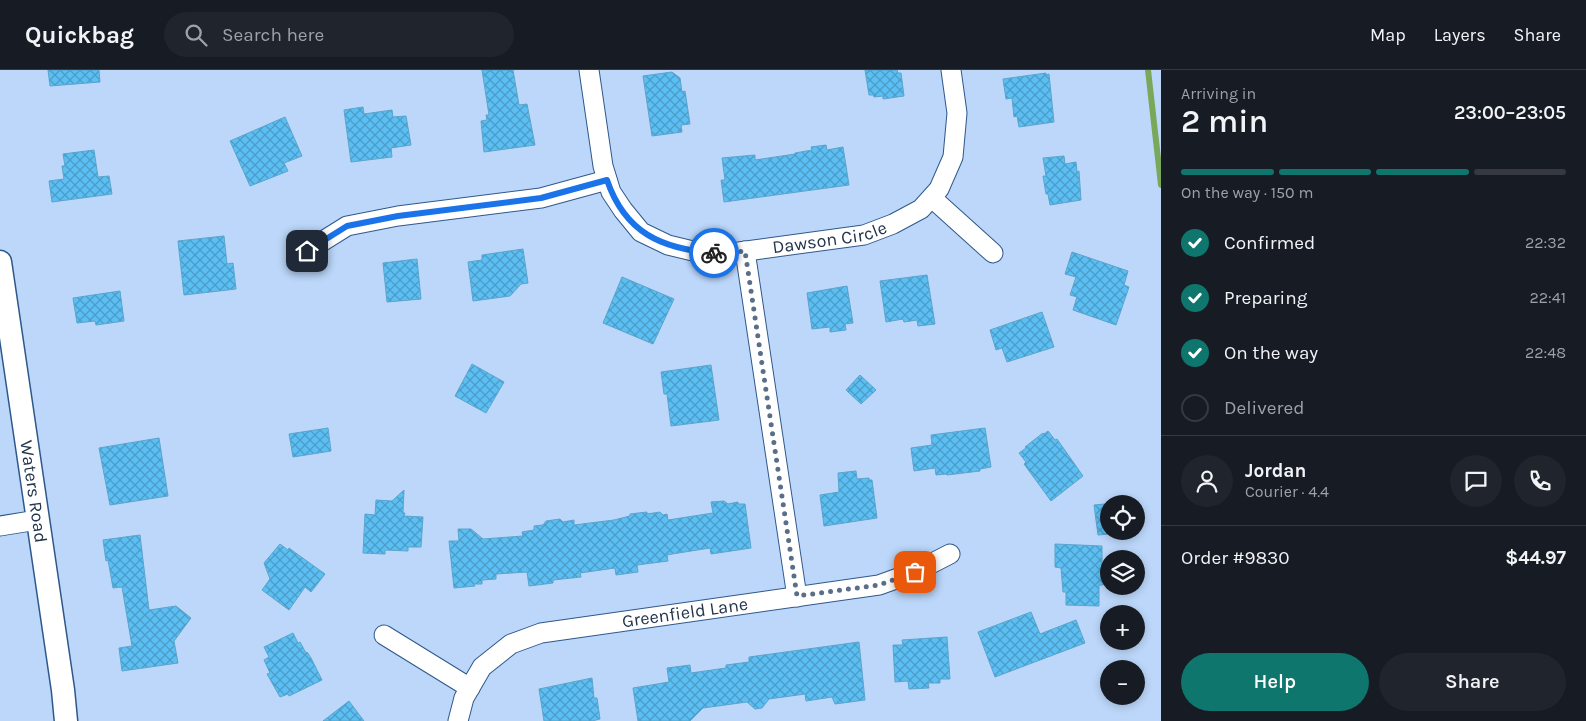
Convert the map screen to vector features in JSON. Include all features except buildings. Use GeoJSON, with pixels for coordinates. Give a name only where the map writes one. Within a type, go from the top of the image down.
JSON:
{"type":"FeatureCollection","features":[{"type":"Feature","properties":{"kind":"street","name":"Dawson Circle"},"geometry":{"type":"LineString","coordinates":[[590,70],[602,166],[611,192],[623,210],[641,232],[668,245],[697,252],[724,254],[864,235],[893,224],[921,210],[939,190],[953,157],[957,113],[951,70]]}},
{"type":"Feature","properties":{"kind":"street"},"geometry":{"type":"LineString","coordinates":[[307,251],[347,226],[398,216],[541,198],[607,180]]}},
{"type":"Feature","properties":{"kind":"street"},"geometry":{"type":"LineString","coordinates":[[932,198],[993,253]]}},
{"type":"Feature","properties":{"kind":"street"},"geometry":{"type":"LineString","coordinates":[[745,251],[797,596]]}},
{"type":"Feature","properties":{"kind":"street","name":"Waters Road"},"geometry":{"type":"LineString","coordinates":[[0,262],[66,721]]}},
{"type":"Feature","properties":{"kind":"street"},"geometry":{"type":"LineString","coordinates":[[0,526],[37,520]]}},
{"type":"Feature","properties":{"kind":"street","name":"Greenfield Lane"},"geometry":{"type":"LineString","coordinates":[[458,721],[464,698],[482,667],[511,644],[541,633],[879,585],[915,572],[950,554]]}},
{"type":"Feature","properties":{"kind":"street"},"geometry":{"type":"LineString","coordinates":[[384,636],[470,688]]}},
{"type":"Feature","properties":{"kind":"waterway"},"geometry":{"type":"LineString","coordinates":[[1148,70],[1161,185]]}},
{"type":"Feature","properties":{"kind":"way so far"},"geometry":{"type":"LineString","coordinates":[[714,253],[724,254],[745,251],[797,596],[879,585],[915,572]]}},
{"type":"Feature","properties":{"kind":"route"},"geometry":{"type":"LineString","coordinates":[[307,251],[347,226],[398,216],[541,198],[607,180],[611,192],[641,232],[668,245],[697,252],[714,253]]}}]}
